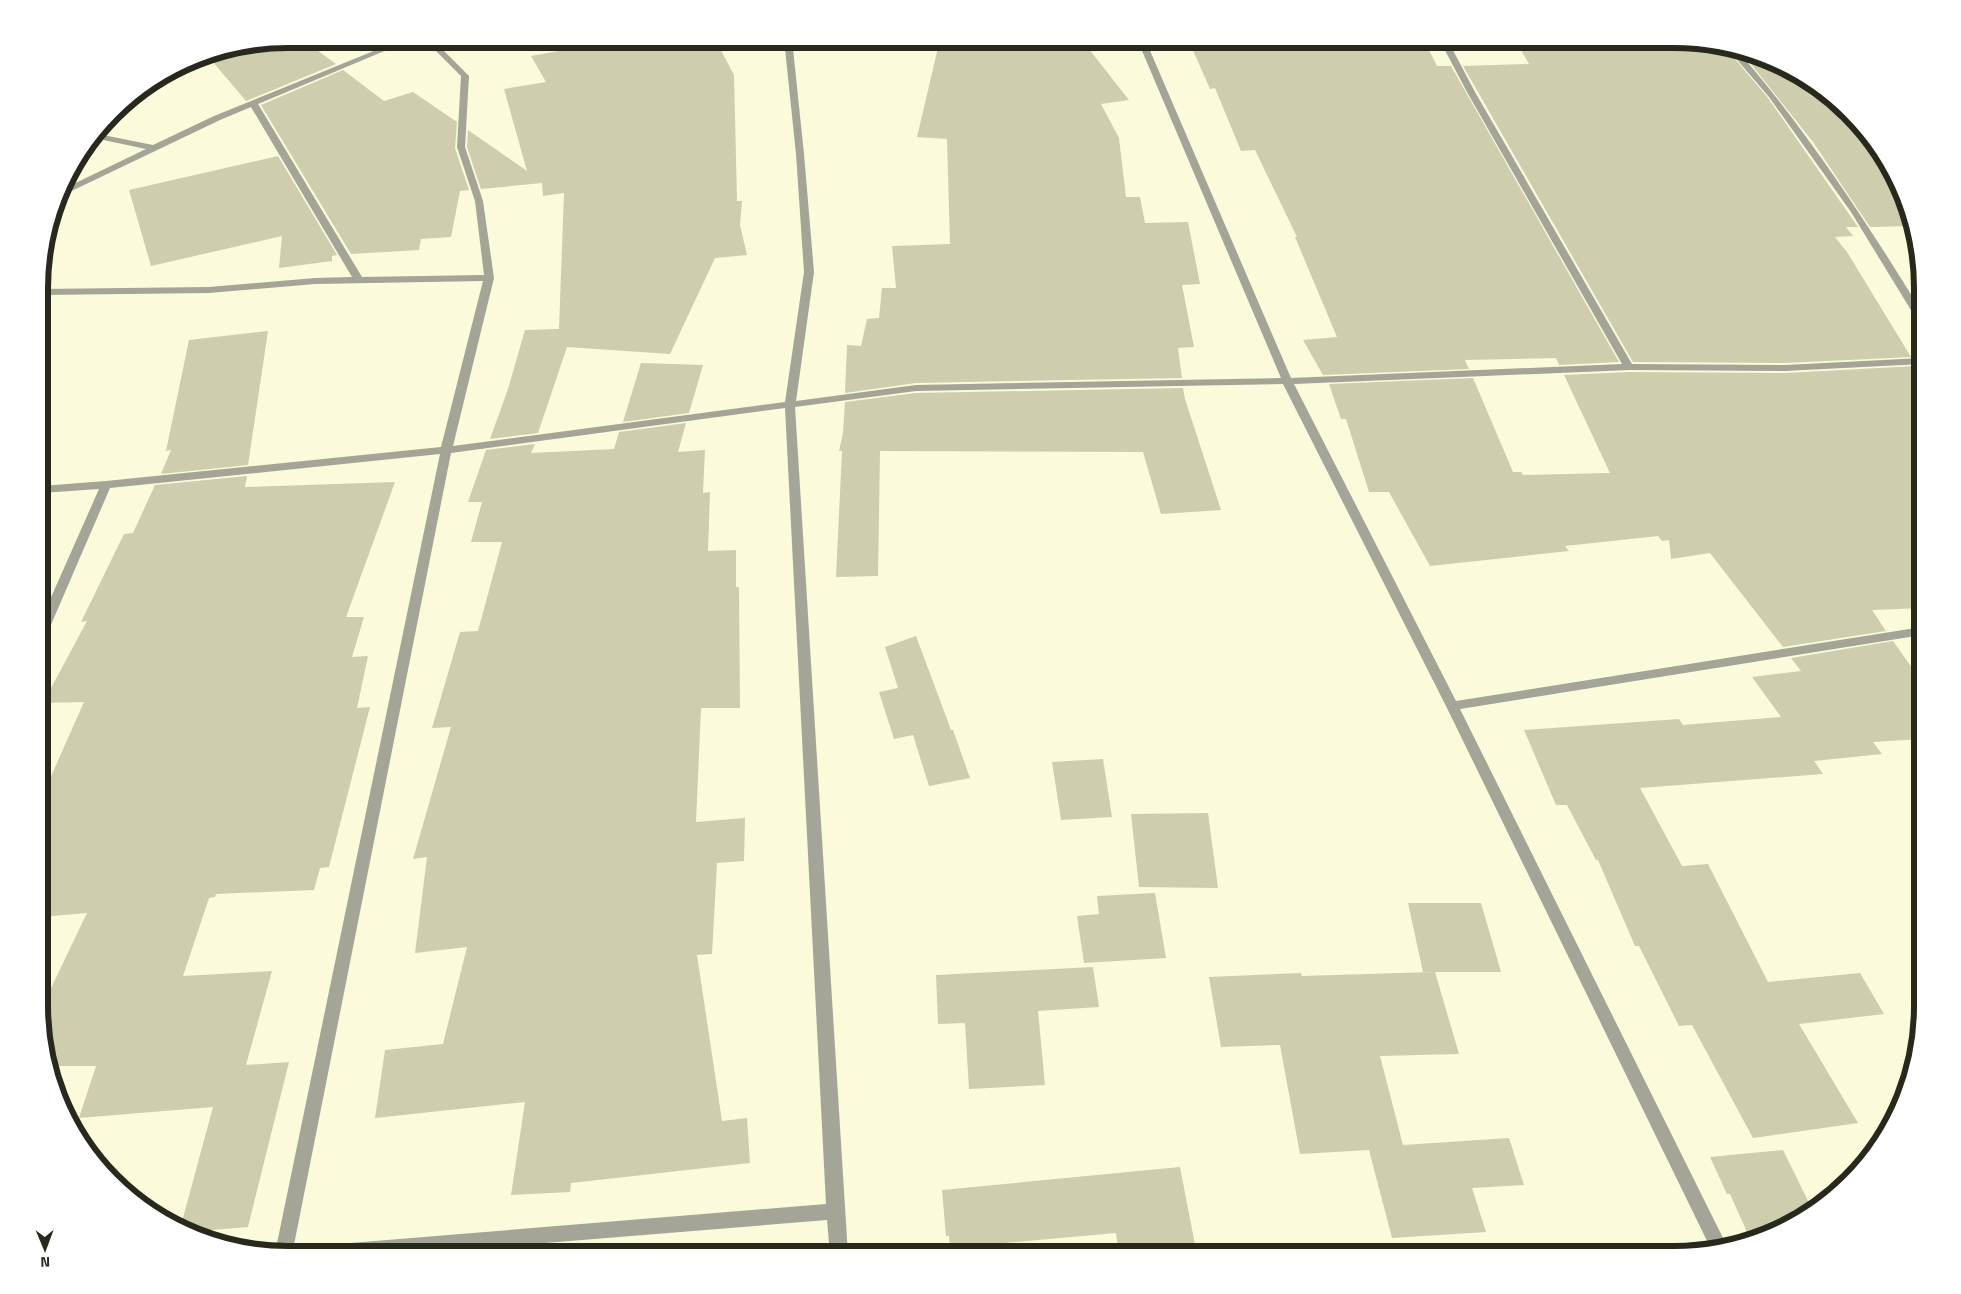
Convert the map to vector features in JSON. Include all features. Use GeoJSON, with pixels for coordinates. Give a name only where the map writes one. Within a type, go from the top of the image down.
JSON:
{"type":"FeatureCollection","features":[{"type":"Feature","properties":{"kind":"street"},"geometry":{"type":"LineString","coordinates":[[68,190],[253,103],[387,48]]}},
{"type":"Feature","properties":{"kind":"street"},"geometry":{"type":"LineString","coordinates":[[285,1246],[446,450],[489,278],[480,201],[461,147],[465,76],[437,48]]}},
{"type":"Feature","properties":{"kind":"street"},"geometry":{"type":"LineString","coordinates":[[789,48],[810,272],[790,404],[838,1246]]}},
{"type":"Feature","properties":{"kind":"street"},"geometry":{"type":"LineString","coordinates":[[1145,48],[1287,381],[1452,706],[1716,1242]]}},
{"type":"Feature","properties":{"kind":"street"},"geometry":{"type":"LineString","coordinates":[[1448,48],[1471,92],[1629,367]]}},
{"type":"Feature","properties":{"kind":"street"},"geometry":{"type":"LineString","coordinates":[[1739,57],[1772,95],[1855,212],[1914,307]]}},
{"type":"Feature","properties":{"kind":"street"},"geometry":{"type":"LineString","coordinates":[[253,103],[359,281]]}},
{"type":"Feature","properties":{"kind":"street"},"geometry":{"type":"LineString","coordinates":[[100,137],[154,148]]}},
{"type":"Feature","properties":{"kind":"street"},"geometry":{"type":"LineString","coordinates":[[48,292],[209,290],[315,281],[489,278]]}},
{"type":"Feature","properties":{"kind":"street"},"geometry":{"type":"LineString","coordinates":[[48,489],[106,485],[446,450],[916,388],[1287,381],[1629,367],[1786,368],[1914,361]]}},
{"type":"Feature","properties":{"kind":"street"},"geometry":{"type":"LineString","coordinates":[[48,618],[106,485]]}},
{"type":"Feature","properties":{"kind":"street"},"geometry":{"type":"LineString","coordinates":[[1452,706],[1914,632]]}},
{"type":"Feature","properties":{"kind":"street"},"geometry":{"type":"LineString","coordinates":[[410,1246],[835,1211]]}},
{"type":"Feature","properties":{"kind":"building"},"geometry":{"type":"Polygon","coordinates":[[[272,48],[314,48],[336,64],[246,101],[211,60],[241,52],[272,48]]]}},
{"type":"Feature","properties":{"kind":"building"},"geometry":{"type":"Polygon","coordinates":[[[576,48],[720,48],[734,75],[737,201],[742,201],[740,225],[747,255],[715,258],[670,354],[567,347],[538,433],[490,439],[508,389],[525,330],[559,329],[564,193],[543,196],[542,183],[481,189],[467,147],[468,130],[527,171],[504,89],[546,82],[531,56],[576,48]]]}},
{"type":"Feature","properties":{"kind":"building"},"geometry":{"type":"Polygon","coordinates":[[[938,48],[1088,48],[1129,100],[1101,104],[1119,138],[1126,197],[1140,197],[1145,223],[1188,222],[1200,284],[1182,285],[1194,347],[1178,348],[1182,378],[916,383],[845,393],[847,345],[861,346],[867,319],[879,318],[882,288],[896,288],[892,246],[950,244],[947,139],[917,137],[938,48]]]}},
{"type":"Feature","properties":{"kind":"building"},"geometry":{"type":"Polygon","coordinates":[[[1192,48],[1428,48],[1437,66],[1451,66],[1619,362],[1559,365],[1556,358],[1465,360],[1469,369],[1323,375],[1303,340],[1337,337],[1295,237],[1297,237],[1255,150],[1241,151],[1215,88],[1210,89],[1192,48]]]}},
{"type":"Feature","properties":{"kind":"building"},"geometry":{"type":"Polygon","coordinates":[[[1520,48],[1689,48],[1732,55],[1768,98],[1858,227],[1846,227],[1853,236],[1835,237],[1847,252],[1911,357],[1785,363],[1633,362],[1463,66],[1529,64],[1520,48]]]}},
{"type":"Feature","properties":{"kind":"building"},"geometry":{"type":"Polygon","coordinates":[[[1747,59],[1780,72],[1807,88],[1832,107],[1854,129],[1873,154],[1889,181],[1905,226],[1870,227],[1813,142],[1747,59]]]}},
{"type":"Feature","properties":{"kind":"building"},"geometry":{"type":"Polygon","coordinates":[[[343,70],[384,101],[413,92],[457,122],[455,148],[469,190],[460,191],[451,237],[421,239],[419,250],[351,254],[261,105],[343,70]]]}},
{"type":"Feature","properties":{"kind":"building"},"geometry":{"type":"Polygon","coordinates":[[[278,156],[337,255],[332,256],[332,261],[279,268],[282,236],[151,266],[129,190],[278,156]]]}},
{"type":"Feature","properties":{"kind":"building"},"geometry":{"type":"Polygon","coordinates":[[[268,331],[248,465],[161,474],[171,450],[166,451],[189,340],[268,331]]]}},
{"type":"Feature","properties":{"kind":"building"},"geometry":{"type":"Polygon","coordinates":[[[641,363],[703,365],[689,413],[623,422],[641,363]]]}},
{"type":"Feature","properties":{"kind":"building"},"geometry":{"type":"Polygon","coordinates":[[[1914,366],[1914,608],[1872,610],[1886,631],[1783,647],[1710,553],[1671,559],[1669,540],[1662,541],[1658,536],[1565,546],[1569,551],[1430,566],[1389,492],[1369,492],[1346,419],[1341,419],[1329,384],[1473,378],[1513,472],[1521,472],[1523,475],[1610,473],[1564,375],[1629,372],[1785,373],[1914,366]]]}},
{"type":"Feature","properties":{"kind":"building"},"geometry":{"type":"Polygon","coordinates":[[[1183,388],[1221,510],[1161,514],[1143,452],[880,451],[878,576],[836,577],[842,451],[839,451],[843,433],[845,402],[916,393],[1183,388]]]}},
{"type":"Feature","properties":{"kind":"building"},"geometry":{"type":"Polygon","coordinates":[[[686,423],[678,452],[705,450],[703,493],[710,492],[708,551],[736,550],[736,587],[739,587],[740,708],[701,708],[696,822],[745,818],[744,861],[717,863],[712,954],[697,955],[722,1121],[747,1118],[750,1163],[571,1183],[570,1192],[511,1195],[525,1102],[375,1118],[385,1050],[443,1044],[467,947],[415,953],[427,857],[413,859],[451,727],[432,728],[460,632],[478,631],[502,542],[471,542],[482,502],[468,502],[486,450],[535,444],[531,453],[614,449],[619,432],[686,423]]]}},
{"type":"Feature","properties":{"kind":"building"},"geometry":{"type":"Polygon","coordinates":[[[247,476],[245,487],[395,482],[346,617],[364,617],[352,657],[368,656],[357,708],[370,707],[329,867],[320,868],[314,890],[216,894],[215,897],[209,898],[183,976],[272,971],[246,1065],[289,1062],[248,1227],[202,1231],[182,1222],[213,1107],[79,1118],[96,1066],[55,1066],[50,1038],[48,994],[87,913],[48,916],[48,783],[84,702],[48,703],[48,694],[87,621],[81,622],[124,534],[133,533],[155,485],[247,476]]]}},
{"type":"Feature","properties":{"kind":"building"},"geometry":{"type":"Polygon","coordinates":[[[916,636],[970,778],[929,786],[913,735],[894,739],[879,692],[898,688],[885,647],[916,636]]]}},
{"type":"Feature","properties":{"kind":"building"},"geometry":{"type":"Polygon","coordinates":[[[1893,641],[1914,671],[1914,739],[1873,742],[1882,754],[1814,761],[1823,774],[1640,788],[1682,866],[1708,864],[1768,982],[1860,973],[1884,1014],[1799,1024],[1858,1123],[1753,1138],[1692,1025],[1679,1026],[1639,946],[1635,946],[1598,860],[1596,860],[1567,805],[1556,805],[1524,730],[1679,719],[1683,725],[1781,717],[1752,677],[1801,671],[1791,658],[1893,641]]]}},
{"type":"Feature","properties":{"kind":"building"},"geometry":{"type":"Polygon","coordinates":[[[1103,759],[1112,817],[1061,820],[1052,762],[1103,759]]]}},
{"type":"Feature","properties":{"kind":"building"},"geometry":{"type":"Polygon","coordinates":[[[1208,813],[1218,888],[1139,887],[1131,814],[1208,813]]]}},
{"type":"Feature","properties":{"kind":"building"},"geometry":{"type":"Polygon","coordinates":[[[1155,893],[1166,958],[1084,963],[1077,916],[1099,914],[1097,896],[1155,893]]]}},
{"type":"Feature","properties":{"kind":"building"},"geometry":{"type":"Polygon","coordinates":[[[1408,903],[1481,903],[1501,972],[1435,972],[1459,1054],[1380,1056],[1403,1145],[1509,1138],[1524,1185],[1472,1188],[1486,1232],[1392,1238],[1369,1150],[1300,1154],[1280,1045],[1221,1047],[1209,977],[1301,973],[1302,976],[1433,972],[1423,972],[1408,903]]]}},
{"type":"Feature","properties":{"kind":"building"},"geometry":{"type":"Polygon","coordinates":[[[1093,967],[1099,1007],[1038,1011],[1045,1085],[969,1089],[965,1023],[938,1024],[936,975],[1093,967]]]}},
{"type":"Feature","properties":{"kind":"building"},"geometry":{"type":"Polygon","coordinates":[[[1783,1150],[1810,1204],[1780,1222],[1748,1235],[1730,1194],[1727,1194],[1710,1157],[1783,1150]]]}},
{"type":"Feature","properties":{"kind":"building"},"geometry":{"type":"Polygon","coordinates":[[[1180,1167],[1195,1246],[1118,1246],[1116,1233],[972,1246],[950,1246],[949,1236],[946,1236],[942,1190],[1180,1167]]]}}]}
